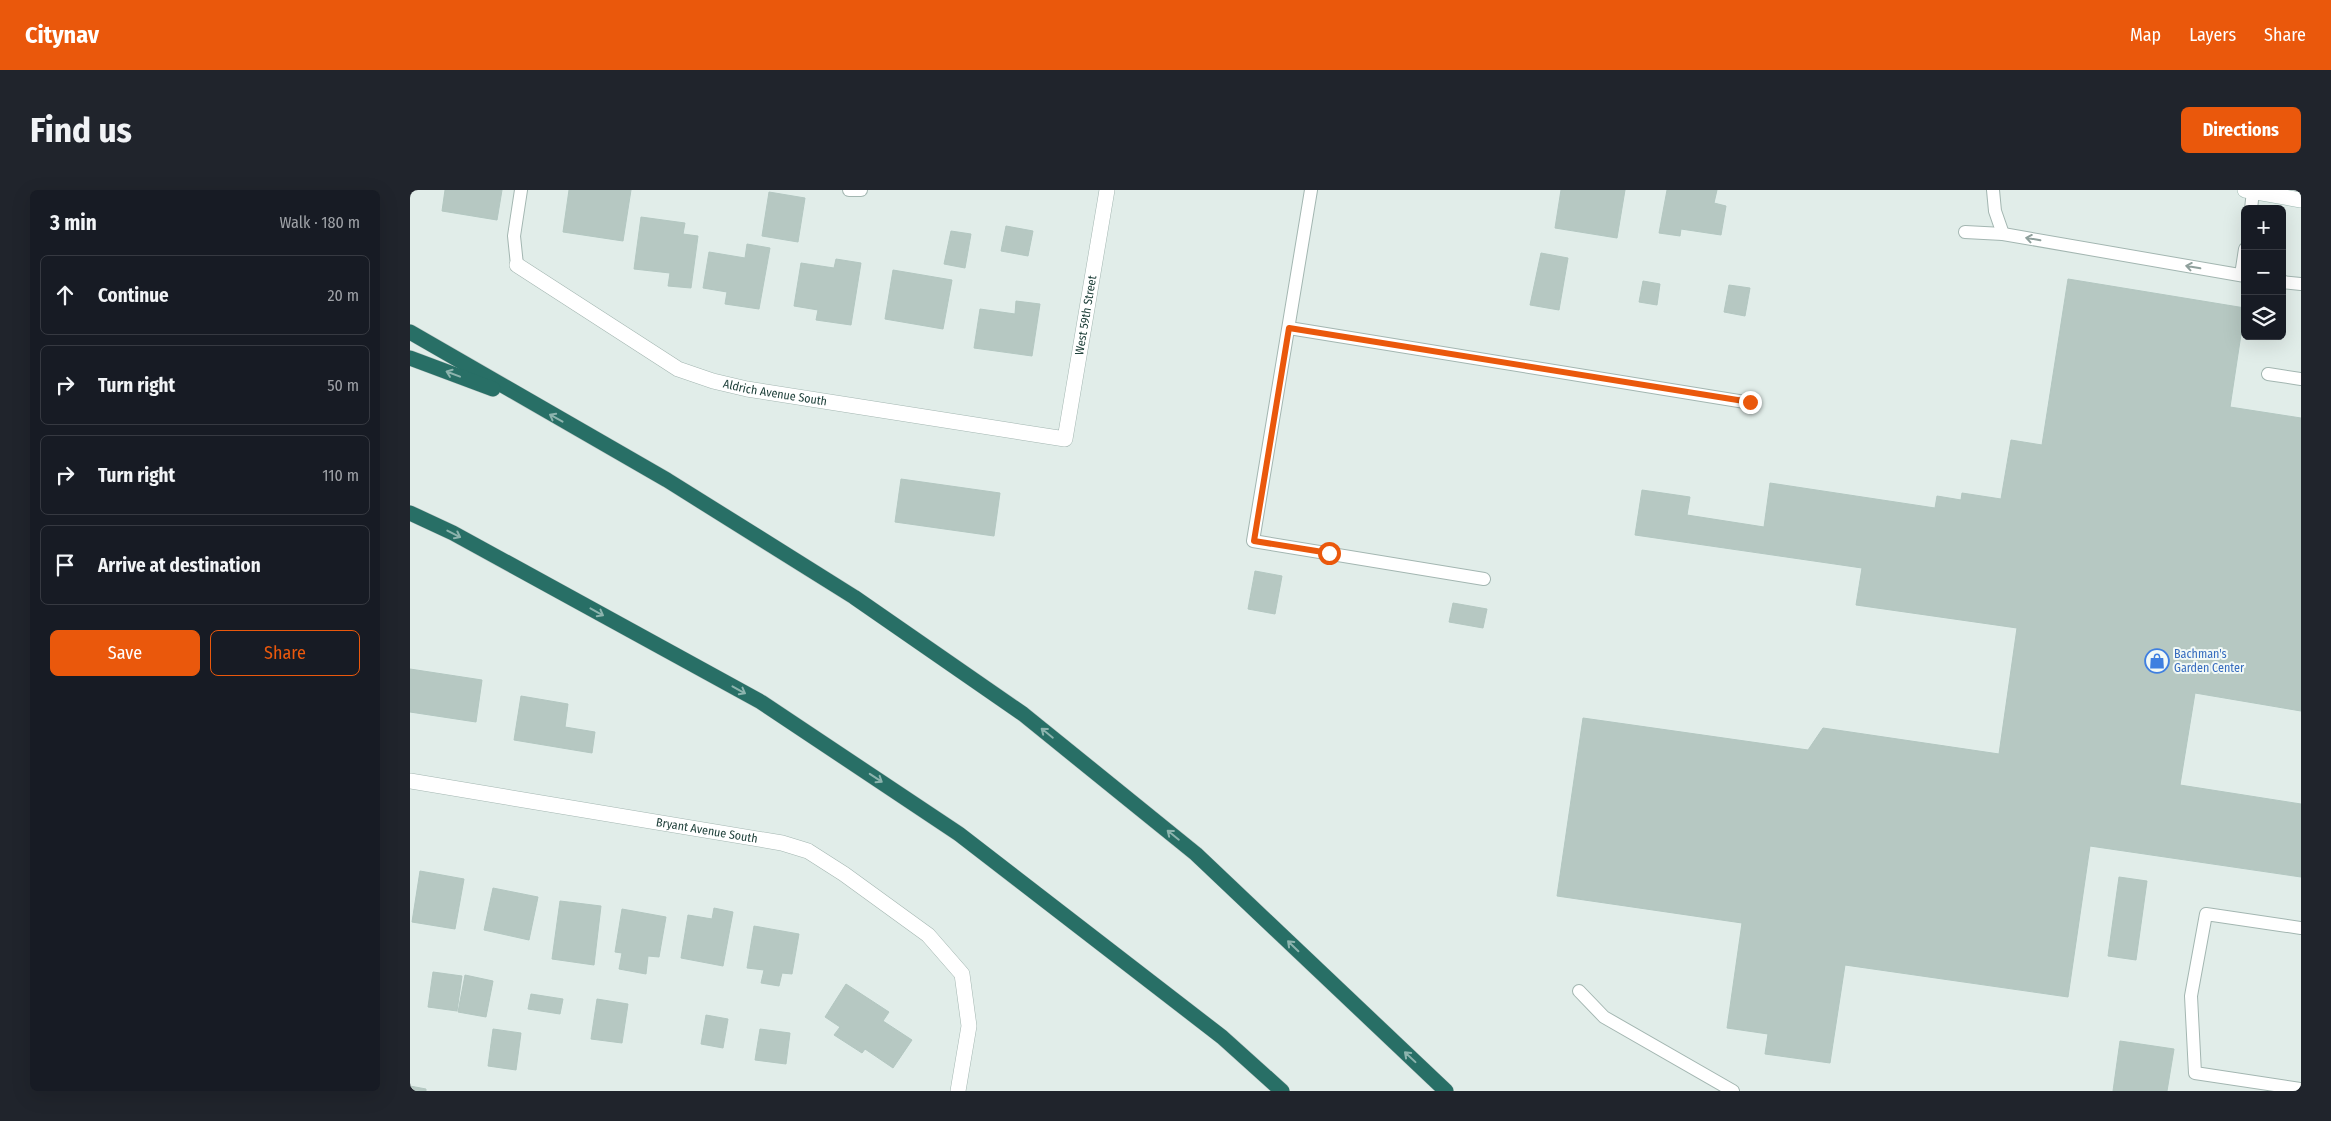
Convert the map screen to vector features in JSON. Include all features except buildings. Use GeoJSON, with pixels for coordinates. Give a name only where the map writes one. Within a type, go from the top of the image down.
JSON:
{"type":"FeatureCollection","features":[{"type":"Feature","properties":{"kind":"highway"},"geometry":{"type":"LineString","coordinates":[[410,332],[531,404],[666,480],[854,596],[1023,714],[1196,854],[1446,1091]]}},
{"type":"Feature","properties":{"kind":"highway"},"geometry":{"type":"LineString","coordinates":[[410,358],[531,404]]}},
{"type":"Feature","properties":{"kind":"highway"},"geometry":{"type":"LineString","coordinates":[[410,513],[453,533],[761,702],[951,828],[1222,1037],[1282,1091]]}},
{"type":"Feature","properties":{"kind":"street","name":"West 59th Street"},"geometry":{"type":"LineString","coordinates":[[1065,439],[1107,190]]}},
{"type":"Feature","properties":{"kind":"street"},"geometry":{"type":"LineString","coordinates":[[2249,191],[2301,200]]}},
{"type":"Feature","properties":{"kind":"street","name":"Aldrich Avenue South"},"geometry":{"type":"LineString","coordinates":[[517,265],[678,369],[713,381],[747,389],[1065,439]]}},
{"type":"Feature","properties":{"kind":"street","name":"Bryant Avenue South"},"geometry":{"type":"LineString","coordinates":[[410,781],[782,843],[808,851],[844,874],[928,935],[962,974],[969,1026],[958,1091]]}},
{"type":"Feature","properties":{"kind":"lane"},"geometry":{"type":"LineString","coordinates":[[517,265],[514,236],[521,190]]}},
{"type":"Feature","properties":{"kind":"lane"},"geometry":{"type":"LineString","coordinates":[[849,190],[861,190]]}},
{"type":"Feature","properties":{"kind":"lane"},"geometry":{"type":"LineString","coordinates":[[1311,190],[1254,541],[1484,579]]}},
{"type":"Feature","properties":{"kind":"lane"},"geometry":{"type":"LineString","coordinates":[[1993,190],[1995,211],[2002,234]]}},
{"type":"Feature","properties":{"kind":"lane"},"geometry":{"type":"LineString","coordinates":[[2249,191],[2251,205]]}},
{"type":"Feature","properties":{"kind":"lane"},"geometry":{"type":"LineString","coordinates":[[1965,232],[2002,234],[2241,276]]}},
{"type":"Feature","properties":{"kind":"lane"},"geometry":{"type":"LineString","coordinates":[[2286,282],[2301,284]]}},
{"type":"Feature","properties":{"kind":"lane"},"geometry":{"type":"LineString","coordinates":[[1289,328],[1750,402]]}},
{"type":"Feature","properties":{"kind":"lane"},"geometry":{"type":"LineString","coordinates":[[2268,374],[2301,379]]}},
{"type":"Feature","properties":{"kind":"lane"},"geometry":{"type":"LineString","coordinates":[[2301,928],[2206,914],[2191,996],[2195,1072],[2301,1089]]}},
{"type":"Feature","properties":{"kind":"lane"},"geometry":{"type":"LineString","coordinates":[[1579,991],[1604,1017],[1733,1091]]}},
{"type":"Feature","properties":{"kind":"place","name":"Bachman's Garden Center"},"geometry":{"type":"Point","coordinates":[2157,661]}},
{"type":"Feature","properties":{"kind":"route"},"geometry":{"type":"LineString","coordinates":[[1329,553],[1254,541],[1289,328],[1750,402]]}}]}
